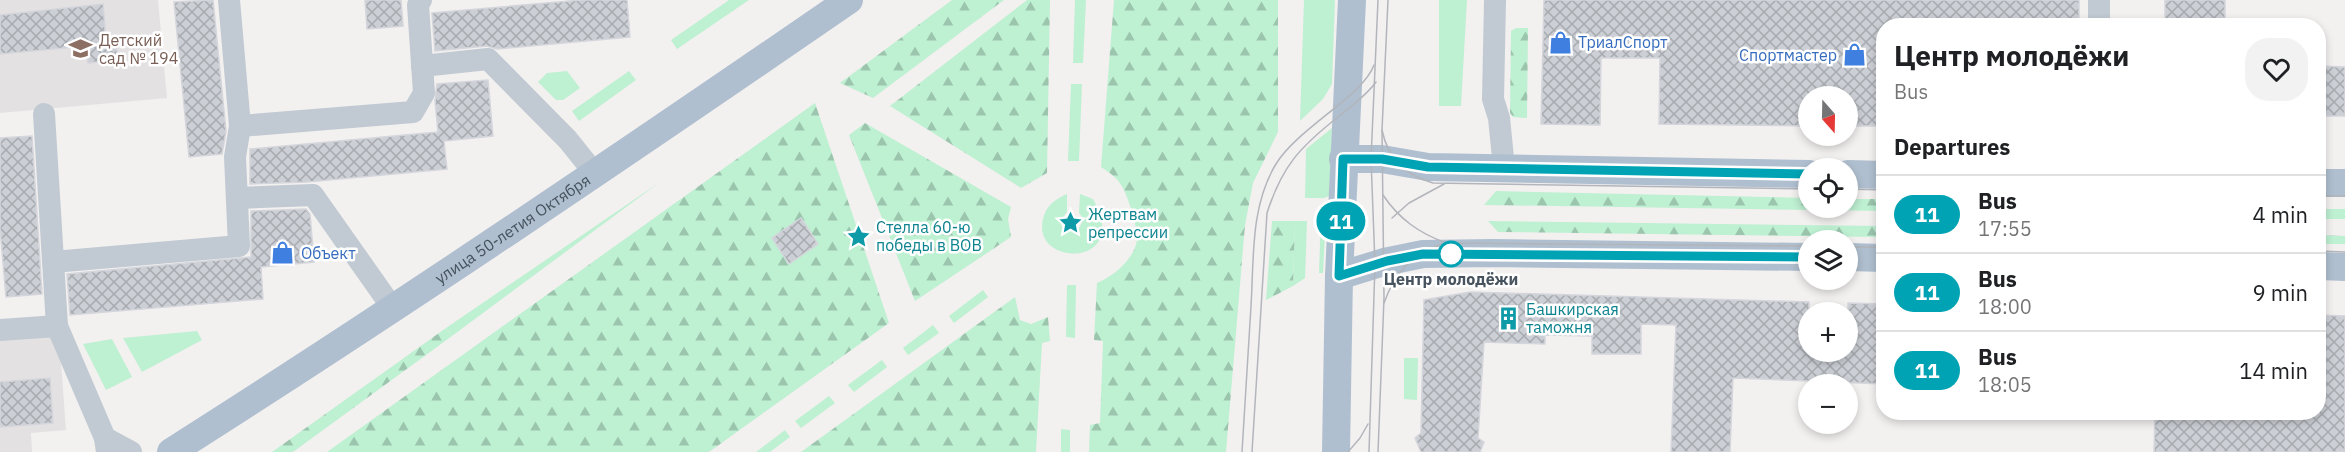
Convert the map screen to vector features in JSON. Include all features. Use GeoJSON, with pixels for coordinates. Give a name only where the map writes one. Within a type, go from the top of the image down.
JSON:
{"type":"FeatureCollection","features":[{"type":"Feature","properties":{"kind":"main road","name":"улица 50-летия Октября"},"geometry":{"type":"LineString","coordinates":[[171,452],[394,310],[596,175],[849,0]]}},
{"type":"Feature","properties":{"kind":"main road"},"geometry":{"type":"LineString","coordinates":[[1336,452],[1343,159],[1352,0]]}},
{"type":"Feature","properties":{"kind":"main road"},"geometry":{"type":"LineString","coordinates":[[1343,159],[1382,159],[1428,167],[1798,174]]}},
{"type":"Feature","properties":{"kind":"main road"},"geometry":{"type":"LineString","coordinates":[[1858,174],[1876,175]]}},
{"type":"Feature","properties":{"kind":"main road"},"geometry":{"type":"LineString","coordinates":[[2326,183],[2345,183]]}},
{"type":"Feature","properties":{"kind":"main road"},"geometry":{"type":"LineString","coordinates":[[1339,276],[1387,261],[1423,254],[1798,257]]}},
{"type":"Feature","properties":{"kind":"main road"},"geometry":{"type":"LineString","coordinates":[[1858,257],[1876,258]]}},
{"type":"Feature","properties":{"kind":"main road"},"geometry":{"type":"LineString","coordinates":[[2326,266],[2345,267]]}},
{"type":"Feature","properties":{"kind":"main road"},"geometry":{"type":"LineString","coordinates":[[207,452],[356,334]]}},
{"type":"Feature","properties":{"kind":"lane"},"geometry":{"type":"LineString","coordinates":[[53,262],[239,246],[236,156],[240,126],[229,0]]}},
{"type":"Feature","properties":{"kind":"lane"},"geometry":{"type":"LineString","coordinates":[[240,126],[412,112],[424,93],[418,5],[421,0]]}},
{"type":"Feature","properties":{"kind":"lane"},"geometry":{"type":"LineString","coordinates":[[1496,0],[1493,99],[1499,118],[1504,168]]}},
{"type":"Feature","properties":{"kind":"lane"},"geometry":{"type":"LineString","coordinates":[[2099,0],[2099,18]]}},
{"type":"Feature","properties":{"kind":"lane"},"geometry":{"type":"LineString","coordinates":[[422,66],[488,59],[568,140],[596,175]]}},
{"type":"Feature","properties":{"kind":"lane"},"geometry":{"type":"LineString","coordinates":[[44,114],[57,326],[106,445],[131,452]]}},
{"type":"Feature","properties":{"kind":"lane"},"geometry":{"type":"LineString","coordinates":[[237,198],[313,195],[394,310]]}},
{"type":"Feature","properties":{"kind":"lane"},"geometry":{"type":"LineString","coordinates":[[0,330],[57,326]]}},
{"type":"Feature","properties":{"kind":"shaded area","name":"Детский сад № 194"},"geometry":{"type":"Polygon","coordinates":[[[0,0],[158,0],[167,98],[0,113],[0,0]]]}},
{"type":"Feature","properties":{"kind":"shaded area"},"geometry":{"type":"Polygon","coordinates":[[[59,336],[66,430],[31,433],[32,452],[0,452],[0,340],[59,336]]]}},
{"type":"Feature","properties":{"kind":"green space"},"geometry":{"type":"Polygon","coordinates":[[[729,0],[749,0],[677,49],[671,40],[729,0]]]}},
{"type":"Feature","properties":{"kind":"green space"},"geometry":{"type":"Polygon","coordinates":[[[952,0],[1004,0],[873,98],[840,83],[952,0]]]}},
{"type":"Feature","properties":{"kind":"green space"},"geometry":{"type":"Polygon","coordinates":[[[1027,0],[1050,0],[1047,173],[1021,188],[890,106],[1027,0]]]}},
{"type":"Feature","properties":{"kind":"green space"},"geometry":{"type":"Polygon","coordinates":[[[1075,0],[1086,0],[1083,63],[1073,63],[1075,0]]]}},
{"type":"Feature","properties":{"kind":"green space"},"geometry":{"type":"Polygon","coordinates":[[[1114,0],[1278,0],[1278,132],[1253,183],[1245,225],[1226,452],[1089,452],[1090,425],[1100,423],[1103,341],[1094,340],[1097,283],[1110,276],[1128,260],[1137,240],[1134,219],[1122,187],[1101,167],[1114,0]]]}},
{"type":"Feature","properties":{"kind":"green space"},"geometry":{"type":"Polygon","coordinates":[[[1304,0],[1335,0],[1332,84],[1323,99],[1300,121],[1304,0]]]}},
{"type":"Feature","properties":{"kind":"green space"},"geometry":{"type":"Polygon","coordinates":[[[1439,0],[1467,0],[1461,106],[1439,106],[1439,0]]]}},
{"type":"Feature","properties":{"kind":"green space"},"geometry":{"type":"Polygon","coordinates":[[[1516,28],[1528,28],[1527,118],[1513,117],[1510,113],[1511,31],[1516,28]]]}},
{"type":"Feature","properties":{"kind":"green space"},"geometry":{"type":"Polygon","coordinates":[[[567,71],[580,88],[563,100],[556,100],[538,82],[547,73],[567,71]]]}},
{"type":"Feature","properties":{"kind":"green space"},"geometry":{"type":"Polygon","coordinates":[[[629,71],[636,80],[579,121],[572,111],[629,71]]]}},
{"type":"Feature","properties":{"kind":"green space"},"geometry":{"type":"Polygon","coordinates":[[[1071,84],[1082,84],[1079,161],[1068,161],[1071,84]]]}},
{"type":"Feature","properties":{"kind":"green space"},"geometry":{"type":"Polygon","coordinates":[[[815,103],[889,323],[709,452],[327,452],[815,103]]]}},
{"type":"Feature","properties":{"kind":"green space"},"geometry":{"type":"Polygon","coordinates":[[[865,123],[1011,207],[1008,219],[1011,237],[915,301],[849,135],[865,123]]]}},
{"type":"Feature","properties":{"kind":"green space"},"geometry":{"type":"Polygon","coordinates":[[[1332,128],[1329,196],[1305,198],[1306,149],[1332,128]]]}},
{"type":"Feature","properties":{"kind":"green space"},"geometry":{"type":"Polygon","coordinates":[[[660,182],[452,336],[446,328],[660,182]]]}},
{"type":"Feature","properties":{"kind":"green space"},"geometry":{"type":"Polygon","coordinates":[[[1496,191],[1798,198],[1798,210],[1484,205],[1496,191]]]}},
{"type":"Feature","properties":{"kind":"green space"},"geometry":{"type":"Polygon","coordinates":[[[1067,194],[1067,212],[1060,221],[1063,229],[1068,231],[1080,227],[1083,218],[1079,213],[1080,194],[1093,199],[1102,222],[1100,238],[1092,249],[1078,253],[1064,252],[1051,246],[1043,235],[1043,219],[1046,210],[1067,194]]]}},
{"type":"Feature","properties":{"kind":"green space"},"geometry":{"type":"Polygon","coordinates":[[[1858,199],[1876,199],[1876,211],[1858,211],[1858,199]]]}},
{"type":"Feature","properties":{"kind":"green space"},"geometry":{"type":"Polygon","coordinates":[[[2326,209],[2345,209],[2345,219],[2326,219],[2326,209]]]}},
{"type":"Feature","properties":{"kind":"green space"},"geometry":{"type":"Polygon","coordinates":[[[1321,214],[1326,214],[1323,273],[1319,273],[1321,214]]]}},
{"type":"Feature","properties":{"kind":"green space"},"geometry":{"type":"Polygon","coordinates":[[[1272,221],[1295,221],[1293,286],[1266,300],[1272,221]]]}},
{"type":"Feature","properties":{"kind":"green space"},"geometry":{"type":"Polygon","coordinates":[[[1295,221],[1307,221],[1305,278],[1293,286],[1295,221]]]}},
{"type":"Feature","properties":{"kind":"green space"},"geometry":{"type":"Polygon","coordinates":[[[1488,221],[1876,226],[1876,237],[1858,237],[1858,230],[1798,230],[1798,236],[1498,232],[1488,221]]]}},
{"type":"Feature","properties":{"kind":"green space"},"geometry":{"type":"Polygon","coordinates":[[[2326,235],[2345,236],[2345,244],[2326,244],[2326,235]]]}},
{"type":"Feature","properties":{"kind":"green space"},"geometry":{"type":"Polygon","coordinates":[[[1067,285],[1076,285],[1075,338],[1066,337],[1067,285]]]}},
{"type":"Feature","properties":{"kind":"green space"},"geometry":{"type":"Polygon","coordinates":[[[983,290],[988,297],[954,323],[949,316],[983,290]]]}},
{"type":"Feature","properties":{"kind":"green space"},"geometry":{"type":"Polygon","coordinates":[[[1015,297],[1020,320],[1031,324],[1048,317],[1050,341],[1042,343],[1036,452],[801,452],[1015,297]]]}},
{"type":"Feature","properties":{"kind":"green space"},"geometry":{"type":"Polygon","coordinates":[[[933,325],[939,333],[908,355],[903,348],[933,325]]]}},
{"type":"Feature","properties":{"kind":"green space"},"geometry":{"type":"Polygon","coordinates":[[[446,328],[452,336],[293,452],[272,452],[446,328]]]}},
{"type":"Feature","properties":{"kind":"green space"},"geometry":{"type":"Polygon","coordinates":[[[197,331],[202,340],[142,372],[123,338],[197,331]]]}},
{"type":"Feature","properties":{"kind":"green space"},"geometry":{"type":"Polygon","coordinates":[[[112,339],[132,377],[106,390],[83,344],[112,339]]]}},
{"type":"Feature","properties":{"kind":"green space"},"geometry":{"type":"Polygon","coordinates":[[[1404,358],[1418,358],[1417,400],[1404,399],[1404,358]]]}},
{"type":"Feature","properties":{"kind":"green space"},"geometry":{"type":"Polygon","coordinates":[[[882,360],[887,367],[854,392],[848,385],[882,360]]]}},
{"type":"Feature","properties":{"kind":"green space"},"geometry":{"type":"Polygon","coordinates":[[[829,396],[835,403],[801,428],[795,421],[829,396]]]}},
{"type":"Feature","properties":{"kind":"green space"},"geometry":{"type":"Polygon","coordinates":[[[1061,429],[1070,430],[1070,452],[1061,452],[1061,429]]]}},
{"type":"Feature","properties":{"kind":"green space"},"geometry":{"type":"Polygon","coordinates":[[[785,430],[790,437],[770,452],[756,452],[785,430]]]}},
{"type":"Feature","properties":{"kind":"building"},"geometry":{"type":"Polygon","coordinates":[[[213,0],[226,131],[222,154],[189,157],[174,2],[213,0]]]}},
{"type":"Feature","properties":{"kind":"building"},"geometry":{"type":"Polygon","coordinates":[[[365,0],[401,0],[403,26],[367,29],[365,0]]]}},
{"type":"Feature","properties":{"kind":"building"},"geometry":{"type":"Polygon","coordinates":[[[581,0],[627,0],[630,37],[497,49],[487,46],[435,51],[432,13],[581,0]]]}},
{"type":"Feature","properties":{"kind":"building"},"geometry":{"type":"Polygon","coordinates":[[[1544,0],[2079,0],[2079,18],[1876,18],[1876,126],[1858,126],[1858,86],[1798,86],[1798,126],[1659,124],[1660,58],[1601,58],[1600,125],[1541,124],[1544,0]]]}},
{"type":"Feature","properties":{"kind":"building"},"geometry":{"type":"Polygon","coordinates":[[[2165,0],[2225,0],[2225,18],[2165,18],[2165,0]]]}},
{"type":"Feature","properties":{"kind":"building"},"geometry":{"type":"Polygon","coordinates":[[[103,4],[106,40],[116,39],[118,60],[88,63],[86,46],[0,54],[0,15],[103,4]]]}},
{"type":"Feature","properties":{"kind":"building"},"geometry":{"type":"Polygon","coordinates":[[[2326,66],[2345,67],[2345,116],[2326,116],[2326,66]]]}},
{"type":"Feature","properties":{"kind":"building"},"geometry":{"type":"Polygon","coordinates":[[[488,80],[493,136],[444,141],[447,169],[307,182],[250,184],[250,149],[438,132],[435,101],[437,84],[488,80]]]}},
{"type":"Feature","properties":{"kind":"building"},"geometry":{"type":"Polygon","coordinates":[[[32,136],[42,294],[6,297],[0,228],[0,138],[32,136]]]}},
{"type":"Feature","properties":{"kind":"building"},"geometry":{"type":"Polygon","coordinates":[[[306,209],[310,214],[314,262],[261,267],[263,299],[70,315],[67,274],[251,257],[251,211],[306,209]]]}},
{"type":"Feature","properties":{"kind":"building"},"geometry":{"type":"Polygon","coordinates":[[[801,218],[818,244],[789,264],[772,238],[801,218]]]}},
{"type":"Feature","properties":{"kind":"building"},"geometry":{"type":"Polygon","coordinates":[[[1470,292],[1809,302],[1798,302],[1798,362],[1858,362],[1858,303],[1876,304],[1876,384],[1858,383],[1858,374],[1798,374],[1798,381],[1733,378],[1730,452],[1671,452],[1676,325],[1641,324],[1641,354],[1592,354],[1592,336],[1545,335],[1545,344],[1484,342],[1478,438],[1484,442],[1480,452],[1421,452],[1415,438],[1421,433],[1424,300],[1470,292]]]}},
{"type":"Feature","properties":{"kind":"building"},"geometry":{"type":"Polygon","coordinates":[[[2326,315],[2345,316],[2345,452],[2154,452],[2155,420],[2326,420],[2326,315]]]}},
{"type":"Feature","properties":{"kind":"building"},"geometry":{"type":"Polygon","coordinates":[[[50,378],[53,423],[0,427],[0,382],[50,378]]]}},
{"type":"Feature","properties":{"kind":"tram line"},"geometry":{"type":"LineString","coordinates":[[1369,452],[1375,264],[1371,159],[1378,0]]}},
{"type":"Feature","properties":{"kind":"tram line"},"geometry":{"type":"LineString","coordinates":[[1378,452],[1384,298],[1382,130],[1388,0]]}},
{"type":"Feature","properties":{"kind":"tram line"},"geometry":{"type":"LineString","coordinates":[[1242,452],[1253,252],[1257,215],[1262,197],[1276,164],[1286,151],[1357,88],[1368,77],[1374,65]]}},
{"type":"Feature","properties":{"kind":"tram line"},"geometry":{"type":"LineString","coordinates":[[1252,452],[1267,213],[1279,182],[1303,148],[1376,82]]}},
{"type":"Feature","properties":{"kind":"tram line"},"geometry":{"type":"LineString","coordinates":[[1382,130],[1389,149],[1399,164],[1414,175],[1433,183],[1798,189]]}},
{"type":"Feature","properties":{"kind":"tram line"},"geometry":{"type":"LineString","coordinates":[[1392,218],[1409,203],[1444,184]]}},
{"type":"Feature","properties":{"kind":"tram line"},"geometry":{"type":"LineString","coordinates":[[1858,189],[1876,190]]}},
{"type":"Feature","properties":{"kind":"tram line"},"geometry":{"type":"LineString","coordinates":[[1383,195],[1410,224],[1446,243]]}},
{"type":"Feature","properties":{"kind":"tram line"},"geometry":{"type":"LineString","coordinates":[[2326,196],[2345,196]]}},
{"type":"Feature","properties":{"kind":"tram line"},"geometry":{"type":"LineString","coordinates":[[1384,303],[1394,282],[1407,265],[1424,252],[1446,243],[1798,246]]}},
{"type":"Feature","properties":{"kind":"tram line"},"geometry":{"type":"LineString","coordinates":[[1858,247],[1876,247]]}},
{"type":"Feature","properties":{"kind":"tram line"},"geometry":{"type":"LineString","coordinates":[[2326,251],[2345,252]]}},
{"type":"Feature","properties":{"kind":"tram line"},"geometry":{"type":"LineString","coordinates":[[1348,452],[1368,424]]}},
{"type":"Feature","properties":{"kind":"bus line","name":"11"},"geometry":{"type":"LineString","coordinates":[[1798,174],[1428,167],[1382,159],[1343,159],[1339,276],[1387,261],[1423,254],[1798,257]]}},
{"type":"Feature","properties":{"kind":"place","name":"ТриалСпорт"},"geometry":{"type":"Point","coordinates":[1560,42]}},
{"type":"Feature","properties":{"kind":"place","name":"Детский сад № 194"},"geometry":{"type":"Point","coordinates":[81,49]}},
{"type":"Feature","properties":{"kind":"place","name":"Спортмастер"},"geometry":{"type":"Point","coordinates":[1855,55]}},
{"type":"Feature","properties":{"kind":"place","name":"Жертвам репрессии"},"geometry":{"type":"Point","coordinates":[1070,223]}},
{"type":"Feature","properties":{"kind":"place","name":"Стелла 60-ю победы в ВОВ"},"geometry":{"type":"Point","coordinates":[858,236]}},
{"type":"Feature","properties":{"kind":"place","name":"Объект"},"geometry":{"type":"Point","coordinates":[283,253]}},
{"type":"Feature","properties":{"kind":"place","name":"Центр молодёжи"},"geometry":{"type":"Point","coordinates":[1451,254]}},
{"type":"Feature","properties":{"kind":"place","name":"Башкирская таможня"},"geometry":{"type":"Point","coordinates":[1508,318]}}]}
